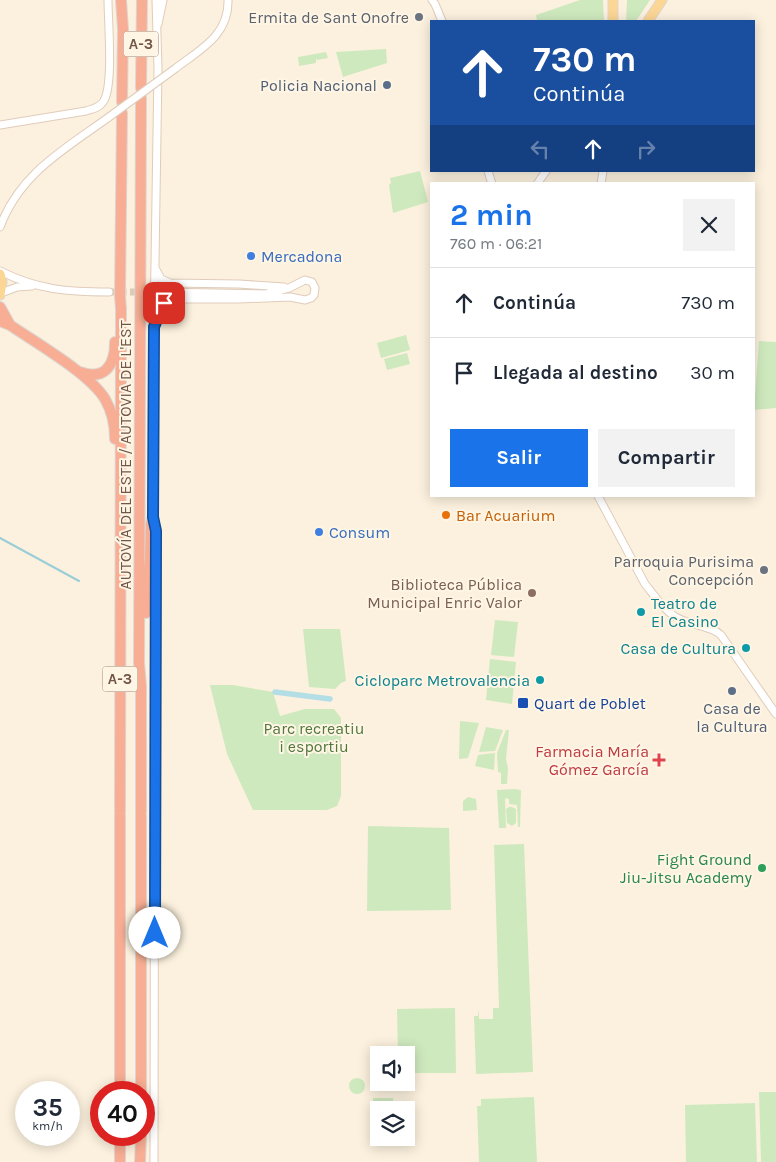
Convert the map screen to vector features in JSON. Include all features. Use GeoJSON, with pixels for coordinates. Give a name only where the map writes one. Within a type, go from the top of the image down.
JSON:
{"type":"FeatureCollection","features":[{"type":"Feature","properties":{"kind":"highway","name":"AUTOVÍA DEL ESTE / AUTOVIA DE L'EST"},"geometry":{"type":"LineString","coordinates":[[120,1081],[120,296],[123,30],[121,0]]}},
{"type":"Feature","properties":{"kind":"highway","name":"AUTOVÍA DEL ESTE / AUTOVIA DE L'EST"},"geometry":{"type":"LineString","coordinates":[[141,1081],[142,0]]}},
{"type":"Feature","properties":{"kind":"highway"},"geometry":{"type":"LineString","coordinates":[[74,369],[87,374],[94,374],[101,373],[110,365],[115,350],[116,309],[120,296]]}},
{"type":"Feature","properties":{"kind":"highway"},"geometry":{"type":"LineString","coordinates":[[0,307],[10,326]]}},
{"type":"Feature","properties":{"kind":"highway"},"geometry":{"type":"LineString","coordinates":[[0,321],[74,369],[99,390],[110,409],[115,431],[115,527],[120,545]]}},
{"type":"Feature","properties":{"kind":"highway"},"geometry":{"type":"LineString","coordinates":[[141,686],[145,663],[146,612],[153,517]]}},
{"type":"Feature","properties":{"kind":"highway"},"geometry":{"type":"LineString","coordinates":[[120,1146],[120,1162]]}},
{"type":"Feature","properties":{"kind":"highway"},"geometry":{"type":"LineString","coordinates":[[141,1146],[141,1161]]}},
{"type":"Feature","properties":{"kind":"main road"},"geometry":{"type":"LineString","coordinates":[[613,0],[613,20]]}},
{"type":"Feature","properties":{"kind":"main road"},"geometry":{"type":"LineString","coordinates":[[649,20],[662,0]]}},
{"type":"Feature","properties":{"kind":"main road"},"geometry":{"type":"LineString","coordinates":[[0,272],[2,282],[0,294]]}},
{"type":"Feature","properties":{"kind":"street"},"geometry":{"type":"LineString","coordinates":[[0,125],[86,111],[98,107],[103,102],[109,83],[108,0]]}},
{"type":"Feature","properties":{"kind":"street"},"geometry":{"type":"LineString","coordinates":[[154,1162],[156,531],[153,517],[154,267],[158,25],[156,0]]}},
{"type":"Feature","properties":{"kind":"street"},"geometry":{"type":"LineString","coordinates":[[158,25],[163,0]]}},
{"type":"Feature","properties":{"kind":"street"},"geometry":{"type":"LineString","coordinates":[[0,227],[2,219],[17,193],[36,171],[204,47],[220,31],[227,17],[228,0]]}},
{"type":"Feature","properties":{"kind":"street"},"geometry":{"type":"LineString","coordinates":[[432,0],[442,20]]}},
{"type":"Feature","properties":{"kind":"street"},"geometry":{"type":"LineString","coordinates":[[154,267],[161,279],[170,283],[239,284],[289,288]]}},
{"type":"Feature","properties":{"kind":"street"},"geometry":{"type":"LineString","coordinates":[[0,272],[35,286]]}},
{"type":"Feature","properties":{"kind":"street"},"geometry":{"type":"LineString","coordinates":[[159,292],[270,293],[302,299],[311,298],[316,288],[312,282],[303,280],[289,288],[270,293]]}},
{"type":"Feature","properties":{"kind":"street"},"geometry":{"type":"LineString","coordinates":[[298,283],[296,292],[302,299]]}},
{"type":"Feature","properties":{"kind":"street"},"geometry":{"type":"LineString","coordinates":[[0,294],[17,287],[35,286],[68,291],[109,292]]}},
{"type":"Feature","properties":{"kind":"street"},"geometry":{"type":"LineString","coordinates":[[154,327],[161,307],[167,300],[171,299],[290,297]]}},
{"type":"Feature","properties":{"kind":"street"},"geometry":{"type":"LineString","coordinates":[[599,497],[646,584],[676,618],[714,630],[721,635],[776,714]]}},
{"type":"Feature","properties":{"kind":"green space"},"geometry":{"type":"Polygon","coordinates":[[[580,0],[603,0],[604,20],[537,20],[536,15],[580,0]]]}},
{"type":"Feature","properties":{"kind":"green space"},"geometry":{"type":"Polygon","coordinates":[[[627,0],[650,0],[637,20],[626,20],[627,0]]]}},
{"type":"Feature","properties":{"kind":"green space"},"geometry":{"type":"Polygon","coordinates":[[[386,49],[387,63],[343,77],[336,52],[386,49]]]}},
{"type":"Feature","properties":{"kind":"green space"},"geometry":{"type":"Polygon","coordinates":[[[326,52],[328,58],[317,60],[316,58],[316,63],[299,66],[298,57],[326,52]]]}},
{"type":"Feature","properties":{"kind":"green space"},"geometry":{"type":"Polygon","coordinates":[[[420,171],[428,202],[393,213],[389,185],[391,183],[390,178],[420,171]]]}},
{"type":"Feature","properties":{"kind":"green space"},"geometry":{"type":"Polygon","coordinates":[[[406,335],[410,350],[381,358],[377,343],[406,335]]]}},
{"type":"Feature","properties":{"kind":"green space"},"geometry":{"type":"Polygon","coordinates":[[[759,341],[776,342],[776,408],[755,410],[759,341]]]}},
{"type":"Feature","properties":{"kind":"green space"},"geometry":{"type":"Polygon","coordinates":[[[407,353],[410,364],[387,370],[384,359],[407,353]]]}},
{"type":"Feature","properties":{"kind":"green space"},"geometry":{"type":"Polygon","coordinates":[[[495,620],[518,622],[514,657],[491,655],[495,620]]]}},
{"type":"Feature","properties":{"kind":"green space"},"geometry":{"type":"Polygon","coordinates":[[[303,629],[340,629],[346,681],[335,689],[309,687],[303,629]]]}},
{"type":"Feature","properties":{"kind":"green space"},"geometry":{"type":"Polygon","coordinates":[[[490,659],[516,662],[512,704],[486,700],[490,659]]]}},
{"type":"Feature","properties":{"kind":"green space","name":"Parc recreatiu i esportiu"},"geometry":{"type":"Polygon","coordinates":[[[210,685],[233,685],[273,692],[280,716],[305,709],[334,709],[341,718],[341,796],[337,806],[327,810],[253,810],[227,754],[210,685]]]}},
{"type":"Feature","properties":{"kind":"green space"},"geometry":{"type":"Polygon","coordinates":[[[460,721],[479,723],[468,758],[459,759],[460,721]]]}},
{"type":"Feature","properties":{"kind":"green space"},"geometry":{"type":"Polygon","coordinates":[[[486,727],[503,730],[495,751],[479,752],[486,727]]]}},
{"type":"Feature","properties":{"kind":"green space"},"geometry":{"type":"Polygon","coordinates":[[[506,730],[509,730],[506,759],[508,768],[507,784],[501,784],[497,753],[506,730]]]}},
{"type":"Feature","properties":{"kind":"green space"},"geometry":{"type":"Polygon","coordinates":[[[495,753],[494,770],[475,766],[478,755],[495,753]]]}},
{"type":"Feature","properties":{"kind":"green space"},"geometry":{"type":"Polygon","coordinates":[[[497,790],[521,790],[520,827],[518,827],[517,805],[509,804],[509,799],[505,798],[506,828],[499,828],[497,790]]]}},
{"type":"Feature","properties":{"kind":"green space"},"geometry":{"type":"Polygon","coordinates":[[[468,797],[476,799],[477,810],[463,811],[463,801],[468,797]]]}},
{"type":"Feature","properties":{"kind":"green space"},"geometry":{"type":"Polygon","coordinates":[[[509,807],[516,809],[516,823],[512,826],[507,823],[506,809],[509,807]]]}},
{"type":"Feature","properties":{"kind":"green space"},"geometry":{"type":"Polygon","coordinates":[[[368,826],[449,828],[451,910],[367,911],[368,826]]]}},
{"type":"Feature","properties":{"kind":"green space"},"geometry":{"type":"Polygon","coordinates":[[[524,844],[533,1072],[476,1074],[474,1016],[478,1016],[479,1009],[479,1019],[493,1019],[493,1008],[499,1008],[494,845],[524,844]]]}},
{"type":"Feature","properties":{"kind":"green space"},"geometry":{"type":"Polygon","coordinates":[[[455,1008],[456,1073],[415,1073],[415,1046],[398,1046],[397,1009],[455,1008]]]}},
{"type":"Feature","properties":{"kind":"green space"},"geometry":{"type":"Polygon","coordinates":[[[357,1078],[363,1080],[365,1086],[363,1092],[357,1094],[351,1092],[349,1086],[351,1080],[357,1078]]]}},
{"type":"Feature","properties":{"kind":"green space"},"geometry":{"type":"Polygon","coordinates":[[[759,1092],[776,1092],[776,1162],[761,1162],[759,1092]]]}},
{"type":"Feature","properties":{"kind":"green space"},"geometry":{"type":"Polygon","coordinates":[[[534,1097],[537,1162],[479,1162],[477,1106],[481,1106],[481,1099],[534,1097]]]}},
{"type":"Feature","properties":{"kind":"green space"},"geometry":{"type":"Polygon","coordinates":[[[373,1098],[393,1098],[393,1101],[373,1101],[373,1098]]]}},
{"type":"Feature","properties":{"kind":"green space"},"geometry":{"type":"Polygon","coordinates":[[[755,1103],[757,1162],[686,1162],[685,1105],[755,1103]]]}},
{"type":"Feature","properties":{"kind":"waterway"},"geometry":{"type":"LineString","coordinates":[[0,538],[79,581]]}},
{"type":"Feature","properties":{"kind":"waterway"},"geometry":{"type":"LineString","coordinates":[[275,692],[330,699]]}},
{"type":"Feature","properties":{"kind":"tunnel"},"geometry":{"type":"LineString","coordinates":[[109,292],[158,292]]}},
{"type":"Feature","properties":{"kind":"place","name":"Ermita de Sant Onofre"},"geometry":{"type":"Point","coordinates":[419,17]}},
{"type":"Feature","properties":{"kind":"place","name":"Policia Nacional"},"geometry":{"type":"Point","coordinates":[387,85]}},
{"type":"Feature","properties":{"kind":"place","name":"Mercadona"},"geometry":{"type":"Point","coordinates":[251,256]}},
{"type":"Feature","properties":{"kind":"place","name":"Bar Acuarium"},"geometry":{"type":"Point","coordinates":[446,515]}},
{"type":"Feature","properties":{"kind":"place","name":"Consum"},"geometry":{"type":"Point","coordinates":[319,532]}},
{"type":"Feature","properties":{"kind":"place","name":"Parroquia Purisima Concepción"},"geometry":{"type":"Point","coordinates":[764,570]}},
{"type":"Feature","properties":{"kind":"place","name":"Biblioteca Pública Municipal Enric Valor"},"geometry":{"type":"Point","coordinates":[532,593]}},
{"type":"Feature","properties":{"kind":"place","name":"Teatro de El Casino"},"geometry":{"type":"Point","coordinates":[641,612]}},
{"type":"Feature","properties":{"kind":"place","name":"Casa de Cultura"},"geometry":{"type":"Point","coordinates":[746,648]}},
{"type":"Feature","properties":{"kind":"place","name":"Cicloparc Metrovalencia"},"geometry":{"type":"Point","coordinates":[540,680]}},
{"type":"Feature","properties":{"kind":"place","name":"Casa de la Cultura"},"geometry":{"type":"Point","coordinates":[732,691]}},
{"type":"Feature","properties":{"kind":"place","name":"Quart de Poblet"},"geometry":{"type":"Point","coordinates":[523,703]}},
{"type":"Feature","properties":{"kind":"place","name":"Farmacia María Gómez García"},"geometry":{"type":"Point","coordinates":[659,760]}},
{"type":"Feature","properties":{"kind":"place","name":"Fight Ground Jiu-Jitsu Academy"},"geometry":{"type":"Point","coordinates":[762,868]}},
{"type":"Feature","properties":{"kind":"route"},"geometry":{"type":"LineString","coordinates":[[155,933],[156,531],[153,517],[154,327],[164,303]]}}]}
